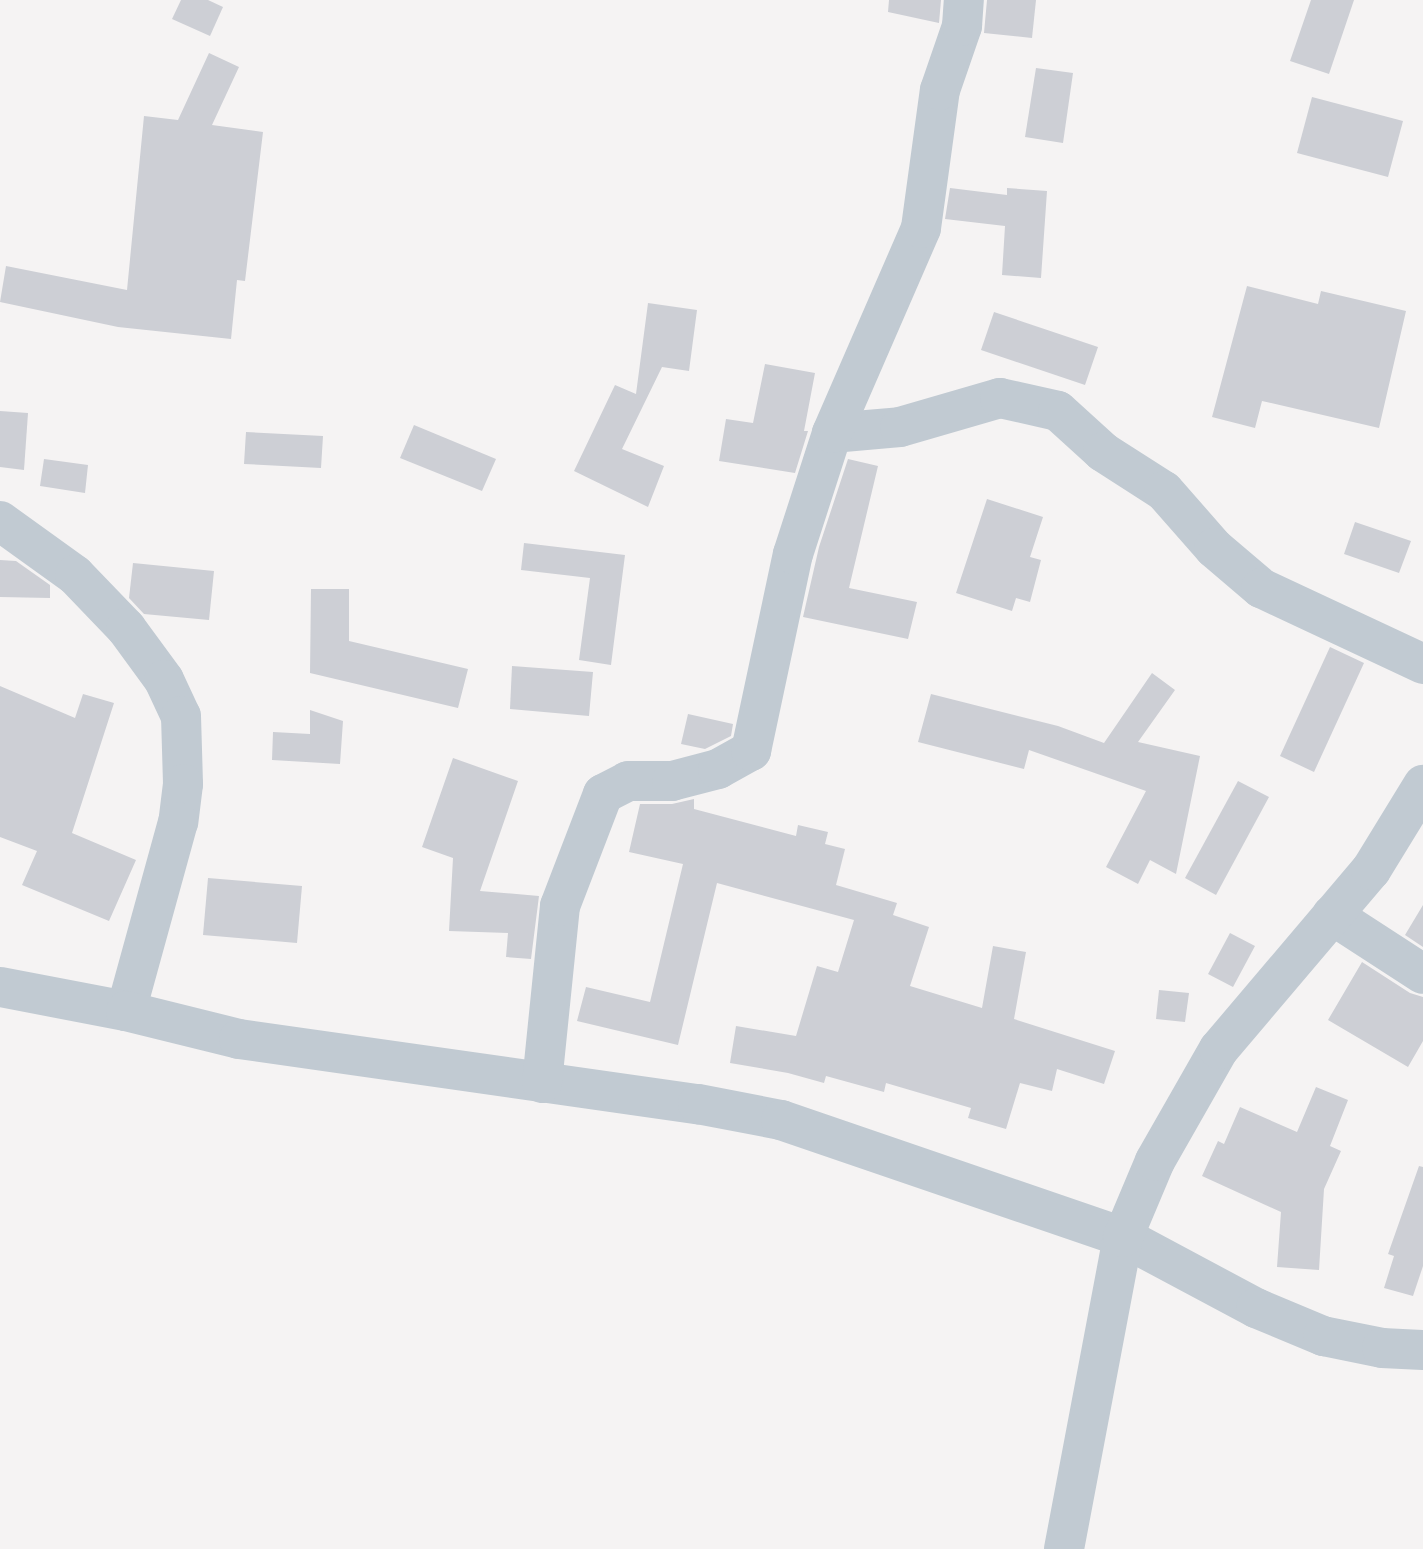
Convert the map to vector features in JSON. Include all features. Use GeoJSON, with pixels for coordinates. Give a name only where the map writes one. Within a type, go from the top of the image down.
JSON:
{"type":"FeatureCollection","features":[{"type":"Feature","properties":{"kind":"street"},"geometry":{"type":"LineString","coordinates":[[542,1083],[560,906],[603,794],[628,781],[672,781],[718,769],[751,751],[793,554],[832,433],[921,228],[940,90],[962,26],[964,0]]}},
{"type":"Feature","properties":{"kind":"street"},"geometry":{"type":"LineString","coordinates":[[832,433],[900,427],[1000,398],[1058,411],[1103,452],[1164,491],[1214,548],[1261,588],[1423,664]]}},
{"type":"Feature","properties":{"kind":"street"},"geometry":{"type":"LineString","coordinates":[[0,521],[75,575],[126,628],[164,680],[181,716],[183,784],[178,822],[126,1011]]}},
{"type":"Feature","properties":{"kind":"street"},"geometry":{"type":"LineString","coordinates":[[1064,1549],[1123,1237],[1155,1161],[1219,1049],[1412,821],[1423,785]]}},
{"type":"Feature","properties":{"kind":"street"},"geometry":{"type":"LineString","coordinates":[[1332,915],[1423,974]]}},
{"type":"Feature","properties":{"kind":"street"},"geometry":{"type":"LineString","coordinates":[[0,987],[126,1011],[239,1039],[698,1104],[781,1120],[1123,1237],[1256,1308],[1323,1336],[1382,1348],[1423,1350]]}},
{"type":"Feature","properties":{"kind":"building"},"geometry":{"type":"Polygon","coordinates":[[[181,0],[208,0],[223,7],[210,36],[172,19],[181,0]]]}},
{"type":"Feature","properties":{"kind":"building"},"geometry":{"type":"Polygon","coordinates":[[[889,0],[941,0],[939,23],[888,12],[889,0]]]}},
{"type":"Feature","properties":{"kind":"building"},"geometry":{"type":"Polygon","coordinates":[[[987,0],[1036,0],[1032,38],[984,33],[987,0]]]}},
{"type":"Feature","properties":{"kind":"building"},"geometry":{"type":"Polygon","coordinates":[[[1311,0],[1354,0],[1329,74],[1290,61],[1311,0]]]}},
{"type":"Feature","properties":{"kind":"building"},"geometry":{"type":"Polygon","coordinates":[[[209,53],[239,67],[212,125],[263,132],[245,281],[237,280],[231,339],[118,327],[0,302],[6,266],[127,290],[144,116],[178,120],[209,53]]]}},
{"type":"Feature","properties":{"kind":"building"},"geometry":{"type":"Polygon","coordinates":[[[1036,68],[1073,73],[1063,143],[1025,137],[1036,68]]]}},
{"type":"Feature","properties":{"kind":"building"},"geometry":{"type":"Polygon","coordinates":[[[1312,97],[1403,121],[1388,177],[1297,153],[1312,97]]]}},
{"type":"Feature","properties":{"kind":"building"},"geometry":{"type":"Polygon","coordinates":[[[950,188],[1007,195],[1007,188],[1047,191],[1041,278],[1002,275],[1005,226],[945,219],[950,188]]]}},
{"type":"Feature","properties":{"kind":"building"},"geometry":{"type":"Polygon","coordinates":[[[1247,286],[1318,304],[1321,291],[1406,311],[1379,428],[1262,401],[1255,428],[1212,417],[1247,286]]]}},
{"type":"Feature","properties":{"kind":"building"},"geometry":{"type":"Polygon","coordinates":[[[648,303],[697,310],[689,371],[662,367],[622,449],[664,466],[648,507],[574,471],[615,385],[636,394],[648,303]]]}},
{"type":"Feature","properties":{"kind":"building"},"geometry":{"type":"Polygon","coordinates":[[[994,312],[1098,347],[1085,385],[981,350],[994,312]]]}},
{"type":"Feature","properties":{"kind":"building"},"geometry":{"type":"Polygon","coordinates":[[[765,364],[815,373],[804,431],[808,431],[795,473],[719,461],[726,419],[753,423],[765,364]]]}},
{"type":"Feature","properties":{"kind":"building"},"geometry":{"type":"Polygon","coordinates":[[[0,411],[28,413],[24,470],[0,467],[0,411]]]}},
{"type":"Feature","properties":{"kind":"building"},"geometry":{"type":"Polygon","coordinates":[[[414,425],[496,459],[482,491],[400,458],[414,425]]]}},
{"type":"Feature","properties":{"kind":"building"},"geometry":{"type":"Polygon","coordinates":[[[246,432],[323,436],[321,468],[244,464],[246,432]]]}},
{"type":"Feature","properties":{"kind":"building"},"geometry":{"type":"Polygon","coordinates":[[[44,459],[88,465],[85,493],[40,486],[44,459]]]}},
{"type":"Feature","properties":{"kind":"building"},"geometry":{"type":"Polygon","coordinates":[[[848,459],[878,466],[849,588],[917,602],[908,639],[803,617],[819,547],[848,459]]]}},
{"type":"Feature","properties":{"kind":"building"},"geometry":{"type":"Polygon","coordinates":[[[987,499],[1043,517],[1030,557],[1041,560],[1030,602],[1016,598],[1012,611],[956,593],[987,499]]]}},
{"type":"Feature","properties":{"kind":"building"},"geometry":{"type":"Polygon","coordinates":[[[1355,522],[1411,541],[1399,573],[1344,554],[1355,522]]]}},
{"type":"Feature","properties":{"kind":"building"},"geometry":{"type":"Polygon","coordinates":[[[524,543],[625,555],[611,665],[579,660],[590,578],[521,570],[524,543]]]}},
{"type":"Feature","properties":{"kind":"building"},"geometry":{"type":"Polygon","coordinates":[[[0,560],[16,561],[50,585],[50,598],[0,597],[0,560]]]}},
{"type":"Feature","properties":{"kind":"building"},"geometry":{"type":"Polygon","coordinates":[[[133,563],[214,571],[209,620],[144,614],[129,598],[133,563]]]}},
{"type":"Feature","properties":{"kind":"building"},"geometry":{"type":"Polygon","coordinates":[[[311,589],[349,589],[349,641],[468,669],[458,708],[310,673],[311,589]]]}},
{"type":"Feature","properties":{"kind":"building"},"geometry":{"type":"Polygon","coordinates":[[[1330,647],[1364,663],[1314,772],[1280,756],[1330,647]]]}},
{"type":"Feature","properties":{"kind":"building"},"geometry":{"type":"Polygon","coordinates":[[[512,666],[593,672],[589,716],[510,709],[512,666]]]}},
{"type":"Feature","properties":{"kind":"building"},"geometry":{"type":"Polygon","coordinates":[[[1152,673],[1175,690],[1138,742],[1200,756],[1176,874],[1150,860],[1138,884],[1106,867],[1146,791],[1029,750],[1024,769],[918,742],[931,694],[1058,726],[1104,743],[1152,673]]]}},
{"type":"Feature","properties":{"kind":"building"},"geometry":{"type":"Polygon","coordinates":[[[0,686],[75,718],[83,694],[114,703],[72,833],[136,860],[109,921],[22,885],[37,851],[0,837],[0,686]]]}},
{"type":"Feature","properties":{"kind":"building"},"geometry":{"type":"Polygon","coordinates":[[[310,710],[343,721],[340,764],[272,760],[273,732],[310,734],[310,710]]]}},
{"type":"Feature","properties":{"kind":"building"},"geometry":{"type":"Polygon","coordinates":[[[688,714],[733,724],[731,736],[705,749],[681,744],[688,714]]]}},
{"type":"Feature","properties":{"kind":"building"},"geometry":{"type":"Polygon","coordinates":[[[453,758],[518,781],[480,891],[539,896],[531,959],[506,957],[508,933],[449,931],[453,858],[422,847],[453,758]]]}},
{"type":"Feature","properties":{"kind":"building"},"geometry":{"type":"Polygon","coordinates":[[[1238,781],[1269,797],[1216,895],[1185,878],[1238,781]]]}},
{"type":"Feature","properties":{"kind":"building"},"geometry":{"type":"Polygon","coordinates":[[[694,799],[694,809],[796,836],[798,825],[828,832],[825,844],[845,849],[836,885],[897,903],[893,915],[929,927],[910,986],[982,1008],[993,946],[1026,952],[1014,1019],[1115,1051],[1104,1084],[1057,1069],[1052,1091],[1020,1083],[1006,1129],[968,1118],[971,1108],[886,1083],[884,1092],[826,1076],[824,1083],[730,1063],[736,1026],[796,1036],[817,966],[838,972],[854,920],[717,883],[678,1045],[577,1021],[586,987],[650,1002],[683,864],[629,852],[640,804],[672,804],[694,799]]]}},
{"type":"Feature","properties":{"kind":"building"},"geometry":{"type":"Polygon","coordinates":[[[208,878],[302,886],[297,943],[203,935],[208,878]]]}},
{"type":"Feature","properties":{"kind":"building"},"geometry":{"type":"Polygon","coordinates":[[[1423,905],[1423,947],[1405,935],[1423,905]]]}},
{"type":"Feature","properties":{"kind":"building"},"geometry":{"type":"Polygon","coordinates":[[[1230,933],[1255,946],[1233,987],[1208,974],[1230,933]]]}},
{"type":"Feature","properties":{"kind":"building"},"geometry":{"type":"Polygon","coordinates":[[[1362,962],[1410,993],[1423,997],[1423,1041],[1408,1067],[1328,1020],[1362,962]]]}},
{"type":"Feature","properties":{"kind":"building"},"geometry":{"type":"Polygon","coordinates":[[[1159,990],[1189,993],[1185,1022],[1156,1019],[1159,990]]]}},
{"type":"Feature","properties":{"kind":"building"},"geometry":{"type":"Polygon","coordinates":[[[1316,1087],[1348,1100],[1330,1146],[1341,1151],[1324,1189],[1319,1270],[1277,1267],[1281,1212],[1202,1176],[1218,1141],[1224,1144],[1240,1107],[1297,1132],[1316,1087]]]}},
{"type":"Feature","properties":{"kind":"building"},"geometry":{"type":"Polygon","coordinates":[[[1419,1166],[1423,1167],[1423,1266],[1413,1296],[1384,1288],[1394,1256],[1388,1254],[1419,1166]]]}}]}
